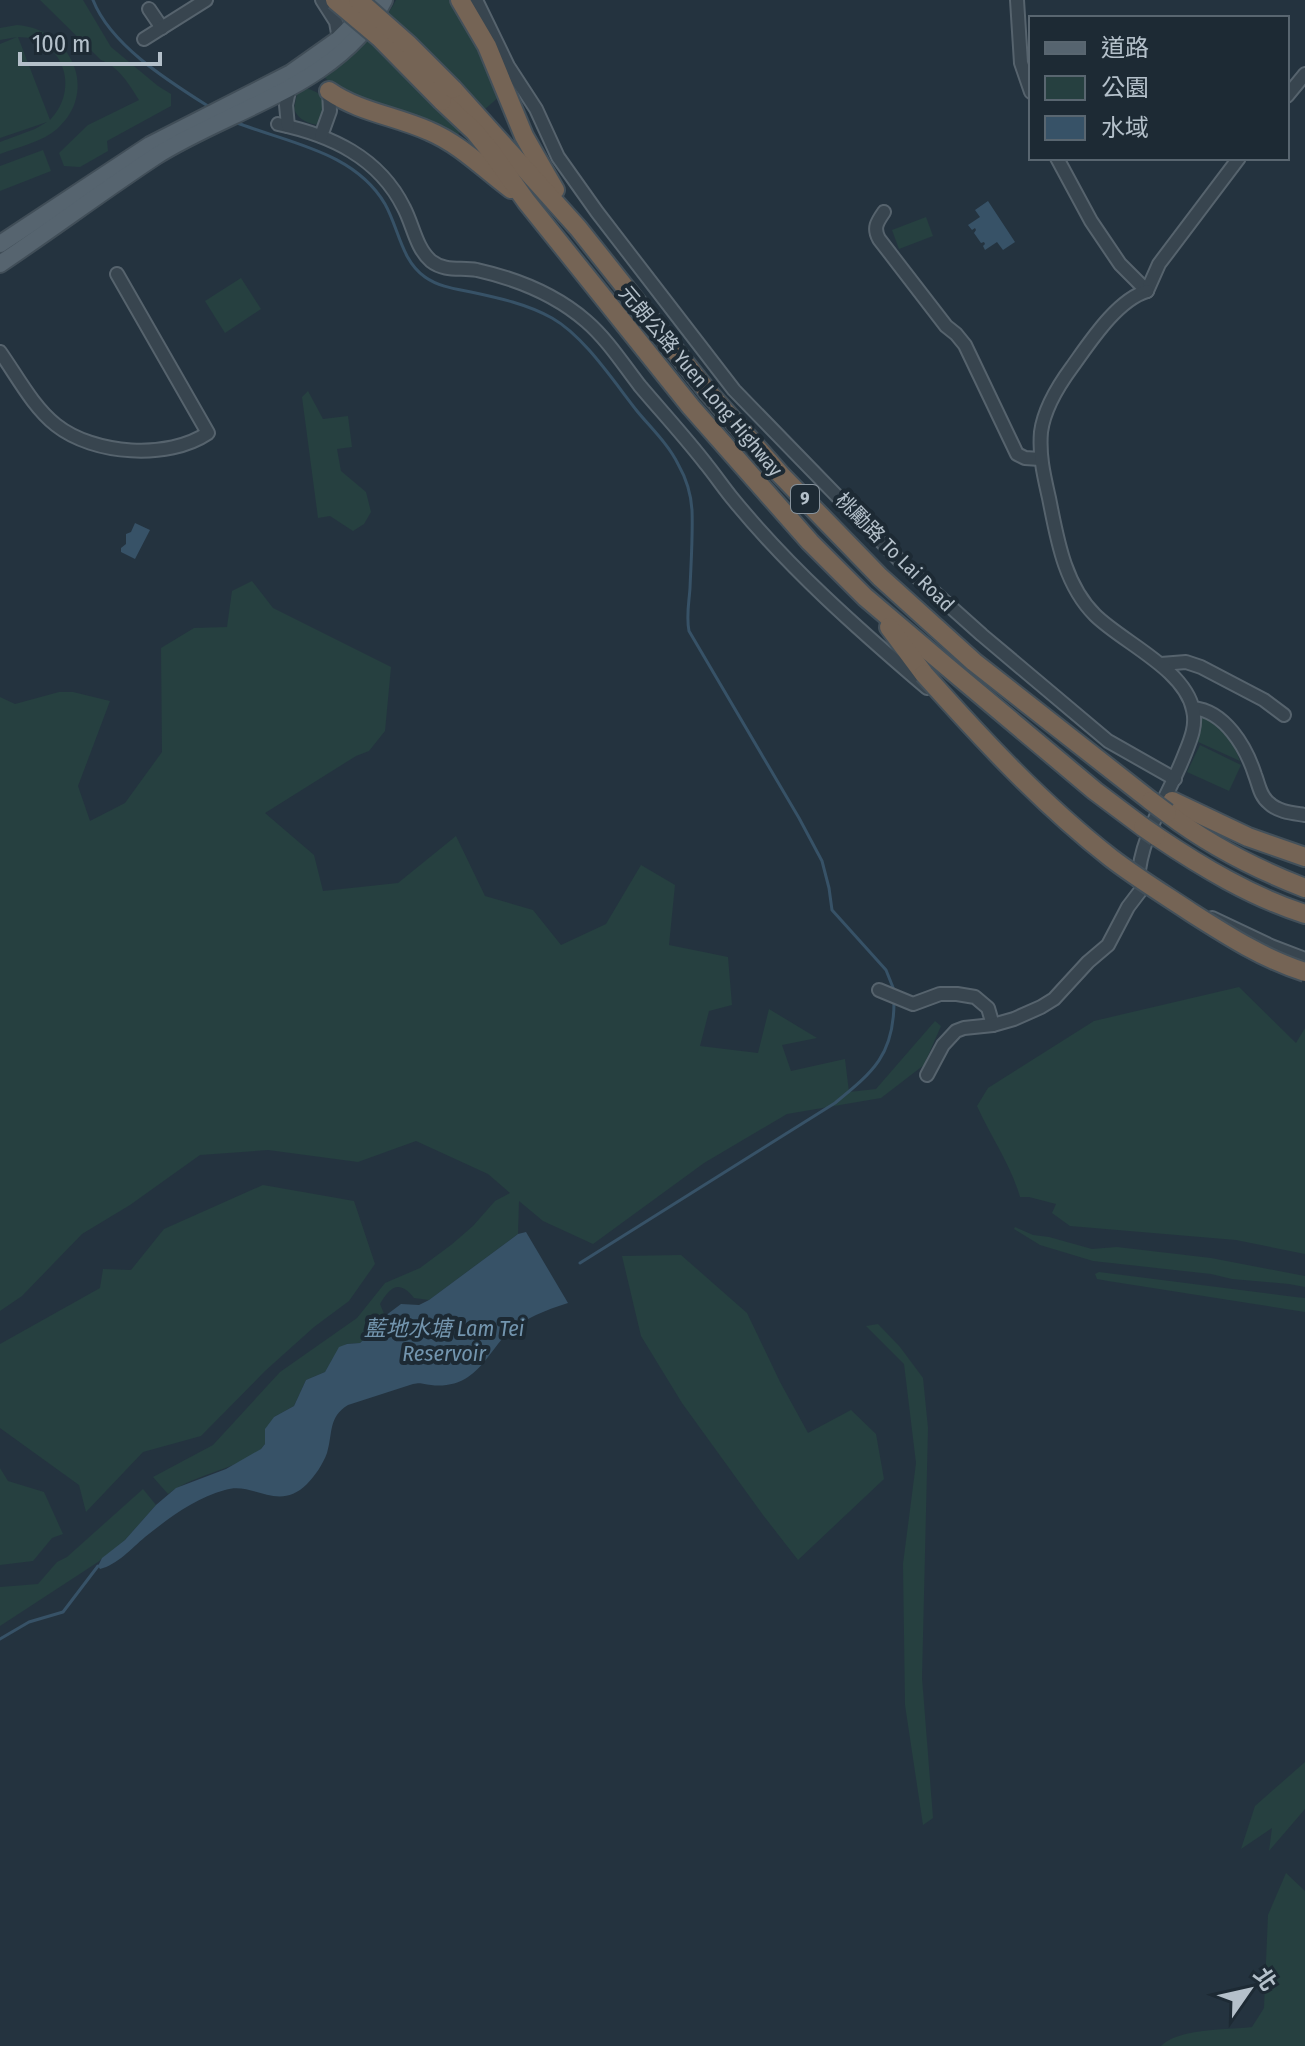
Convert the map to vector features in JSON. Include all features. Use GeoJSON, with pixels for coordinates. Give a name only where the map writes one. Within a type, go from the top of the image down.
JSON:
{"type":"FeatureCollection","features":[{"type":"Feature","properties":{"kind":"highway","name":"元朗公路 Yuen Long Highway"},"geometry":{"type":"LineString","coordinates":[[335,0],[448,95],[578,228],[708,392],[781,475],[880,577],[974,662],[1109,768],[1161,802]]}},
{"type":"Feature","properties":{"kind":"highway","name":"元朗公路 Yuen Long Highway"},"geometry":{"type":"LineString","coordinates":[[358,0],[409,45],[526,201],[691,407],[810,542],[865,597],[1095,791],[1150,831],[1189,858],[1242,887],[1305,914]]}},
{"type":"Feature","properties":{"kind":"highway"},"geometry":{"type":"LineString","coordinates":[[460,0],[487,46],[524,136],[578,228]]}},
{"type":"Feature","properties":{"kind":"highway","name":"9"},"geometry":{"type":"LineString","coordinates":[[329,91],[357,106],[444,138],[526,201]]}},
{"type":"Feature","properties":{"kind":"highway"},"geometry":{"type":"LineString","coordinates":[[865,597],[924,674],[1020,776],[1111,858],[1224,934],[1279,963],[1305,972]]}},
{"type":"Feature","properties":{"kind":"highway"},"geometry":{"type":"LineString","coordinates":[[1161,802],[1305,857]]}},
{"type":"Feature","properties":{"kind":"highway"},"geometry":{"type":"LineString","coordinates":[[1161,802],[1190,830],[1233,856],[1305,888]]}},
{"type":"Feature","properties":{"kind":"main road"},"geometry":{"type":"LineString","coordinates":[[0,244],[145,148],[290,86],[356,22],[369,0]]}},
{"type":"Feature","properties":{"kind":"main road"},"geometry":{"type":"LineString","coordinates":[[242,104],[285,76],[309,68],[352,44],[370,25],[384,0]]}},
{"type":"Feature","properties":{"kind":"main road"},"geometry":{"type":"LineString","coordinates":[[309,68],[329,91]]}},
{"type":"Feature","properties":{"kind":"main road"},"geometry":{"type":"LineString","coordinates":[[0,264],[196,127]]}},
{"type":"Feature","properties":{"kind":"street"},"geometry":{"type":"LineString","coordinates":[[144,39],[206,0]]}},
{"type":"Feature","properties":{"kind":"street"},"geometry":{"type":"LineString","coordinates":[[322,0],[336,22],[339,39]]}},
{"type":"Feature","properties":{"kind":"street","name":"桃勵路 To Lai Road"},"geometry":{"type":"LineString","coordinates":[[476,0],[515,79],[536,109],[558,157],[734,390],[906,567],[982,635],[1108,741],[1175,779]]}},
{"type":"Feature","properties":{"kind":"street"},"geometry":{"type":"LineString","coordinates":[[1017,0],[1021,63],[1029,86]]}},
{"type":"Feature","properties":{"kind":"street"},"geometry":{"type":"LineString","coordinates":[[149,9],[162,28]]}},
{"type":"Feature","properties":{"kind":"street"},"geometry":{"type":"LineString","coordinates":[[1289,94],[1305,74]]}},
{"type":"Feature","properties":{"kind":"street"},"geometry":{"type":"LineString","coordinates":[[290,86],[283,125],[321,136],[351,150],[380,172],[405,210],[423,253],[439,266],[475,270],[531,286],[561,302],[588,323],[779,551],[871,640],[957,711]]}},
{"type":"Feature","properties":{"kind":"street"},"geometry":{"type":"LineString","coordinates":[[321,136],[330,111],[329,91]]}},
{"type":"Feature","properties":{"kind":"street"},"geometry":{"type":"LineString","coordinates":[[1058,160],[1091,221],[1120,264],[1147,291]]}},
{"type":"Feature","properties":{"kind":"street"},"geometry":{"type":"LineString","coordinates":[[1237,160],[1159,264],[1147,291],[1134,296],[1122,306],[1062,381],[1042,430],[1040,459],[1062,556],[1081,598],[1095,615],[1161,664],[1187,694],[1193,708],[1193,733],[1141,855],[1138,882],[1141,890],[1305,959]]}},
{"type":"Feature","properties":{"kind":"street"},"geometry":{"type":"LineString","coordinates":[[884,212],[876,223],[879,239],[946,326],[965,345],[1017,454],[1040,459]]}},
{"type":"Feature","properties":{"kind":"street"},"geometry":{"type":"LineString","coordinates":[[0,352],[49,419],[67,433],[83,440],[116,448],[166,449],[188,444],[208,433],[117,274]]}},
{"type":"Feature","properties":{"kind":"street"},"geometry":{"type":"LineString","coordinates":[[1161,664],[1186,662],[1201,667],[1264,700],[1284,715]]}},
{"type":"Feature","properties":{"kind":"street"},"geometry":{"type":"LineString","coordinates":[[1193,708],[1214,714],[1230,730],[1245,752],[1267,802],[1278,809],[1305,815]]}},
{"type":"Feature","properties":{"kind":"street"},"geometry":{"type":"LineString","coordinates":[[927,1075],[943,1045],[956,1031],[1014,1019],[1054,999],[1108,945],[1128,907],[1141,890]]}},
{"type":"Feature","properties":{"kind":"street"},"geometry":{"type":"LineString","coordinates":[[879,990],[913,1004],[940,994],[975,997],[988,1008],[993,1025]]}},
{"type":"Feature","properties":{"kind":"green space"},"geometry":{"type":"Polygon","coordinates":[[[40,0],[83,0],[111,47],[171,94],[171,106],[107,141],[108,151],[80,167],[64,166],[59,153],[88,125],[139,100],[118,72],[101,60],[40,0]]]}},
{"type":"Feature","properties":{"kind":"green space"},"geometry":{"type":"Polygon","coordinates":[[[396,0],[453,0],[462,12],[501,95],[484,110],[455,78],[432,104],[460,132],[455,138],[366,103],[322,75],[373,33],[396,0]]]}},
{"type":"Feature","properties":{"kind":"green space"},"geometry":{"type":"Polygon","coordinates":[[[17,25],[36,29],[52,38],[65,50],[77,80],[76,97],[70,114],[57,129],[37,141],[0,154],[0,142],[47,122],[0,138],[0,44],[17,37],[0,40],[0,28],[17,25]],[[18,37],[50,120],[59,108],[65,80],[56,55],[34,39],[18,37]]]}},
{"type":"Feature","properties":{"kind":"green space"},"geometry":{"type":"Polygon","coordinates":[[[306,88],[319,94],[325,102],[320,125],[304,121],[294,109],[297,94],[306,88]]]}},
{"type":"Feature","properties":{"kind":"green space"},"geometry":{"type":"Polygon","coordinates":[[[43,150],[51,171],[0,191],[0,166],[43,150]]]}},
{"type":"Feature","properties":{"kind":"green space"},"geometry":{"type":"Polygon","coordinates":[[[926,217],[933,236],[899,249],[892,230],[926,217]]]}},
{"type":"Feature","properties":{"kind":"green space"},"geometry":{"type":"Polygon","coordinates":[[[241,278],[261,309],[225,333],[205,301],[241,278]]]}},
{"type":"Feature","properties":{"kind":"green space"},"geometry":{"type":"Polygon","coordinates":[[[308,391],[323,419],[348,416],[352,447],[337,449],[341,471],[366,492],[371,512],[364,524],[353,531],[330,516],[318,518],[302,397],[308,391]]]}},
{"type":"Feature","properties":{"kind":"green space"},"geometry":{"type":"Polygon","coordinates":[[[252,581],[273,608],[391,667],[385,731],[369,751],[265,813],[314,855],[323,891],[398,883],[456,836],[485,896],[533,910],[561,945],[606,924],[641,865],[675,885],[669,945],[728,957],[732,1005],[709,1011],[700,1046],[758,1053],[769,1009],[817,1038],[782,1045],[791,1071],[845,1059],[849,1092],[876,1089],[935,1021],[941,1026],[924,1065],[881,1098],[787,1114],[704,1163],[593,1244],[543,1221],[519,1201],[518,1234],[429,1300],[414,1298],[399,1287],[387,1293],[380,1304],[384,1321],[360,1343],[346,1344],[325,1372],[306,1380],[294,1406],[274,1417],[261,1449],[168,1494],[153,1477],[213,1445],[280,1372],[357,1318],[385,1283],[420,1268],[473,1226],[495,1201],[510,1193],[488,1174],[416,1141],[358,1162],[268,1150],[200,1155],[130,1205],[82,1234],[22,1296],[0,1311],[0,697],[15,704],[59,692],[73,692],[110,701],[78,786],[90,821],[125,803],[162,752],[161,648],[194,628],[227,627],[232,591],[252,581]]]}},
{"type":"Feature","properties":{"kind":"green space"},"geometry":{"type":"Polygon","coordinates":[[[1202,717],[1221,725],[1240,761],[1196,741],[1202,717]]]}},
{"type":"Feature","properties":{"kind":"green space"},"geometry":{"type":"Polygon","coordinates":[[[1200,745],[1241,765],[1229,791],[1187,772],[1200,745]]]}},
{"type":"Feature","properties":{"kind":"green space"},"geometry":{"type":"Polygon","coordinates":[[[1239,987],[1296,1043],[1305,1028],[1305,1254],[1236,1240],[1070,1226],[1052,1213],[1056,1204],[1020,1197],[977,1106],[988,1088],[1094,1021],[1239,987]]]}},
{"type":"Feature","properties":{"kind":"green space"},"geometry":{"type":"Polygon","coordinates":[[[263,1185],[354,1201],[375,1264],[349,1301],[314,1327],[265,1371],[201,1436],[143,1452],[86,1512],[79,1485],[0,1428],[0,1344],[100,1288],[103,1269],[131,1270],[164,1229],[263,1185]]]}},
{"type":"Feature","properties":{"kind":"green space"},"geometry":{"type":"Polygon","coordinates":[[[1015,1227],[1033,1235],[1092,1249],[1117,1247],[1211,1258],[1305,1276],[1305,1287],[1093,1261],[1040,1245],[1015,1227]]]}},
{"type":"Feature","properties":{"kind":"green space"},"geometry":{"type":"Polygon","coordinates":[[[681,1255],[747,1313],[808,1433],[851,1410],[876,1434],[884,1479],[798,1560],[682,1403],[641,1336],[622,1256],[681,1255]]]}},
{"type":"Feature","properties":{"kind":"green space"},"geometry":{"type":"Polygon","coordinates":[[[1099,1272],[1305,1298],[1305,1312],[1097,1279],[1095,1274],[1099,1272]]]}},
{"type":"Feature","properties":{"kind":"green space"},"geometry":{"type":"Polygon","coordinates":[[[878,1324],[923,1378],[928,1428],[922,1678],[933,1818],[923,1825],[905,1705],[903,1564],[916,1463],[904,1364],[866,1326],[878,1324]]]}},
{"type":"Feature","properties":{"kind":"green space"},"geometry":{"type":"Polygon","coordinates":[[[0,1468],[8,1481],[44,1492],[63,1534],[52,1538],[33,1561],[0,1565],[0,1468]]]}},
{"type":"Feature","properties":{"kind":"green space"},"geometry":{"type":"Polygon","coordinates":[[[143,1489],[156,1505],[125,1540],[98,1562],[0,1626],[0,1587],[38,1584],[57,1562],[67,1557],[143,1489]]]}},
{"type":"Feature","properties":{"kind":"green space"},"geometry":{"type":"Polygon","coordinates":[[[1305,1762],[1305,1809],[1269,1851],[1272,1828],[1241,1849],[1255,1806],[1305,1762]]]}},
{"type":"Feature","properties":{"kind":"green space"},"geometry":{"type":"Polygon","coordinates":[[[1286,1873],[1305,1891],[1305,2046],[1161,2046],[1191,2033],[1252,2027],[1264,2008],[1268,1915],[1286,1873]]]}},
{"type":"Feature","properties":{"kind":"water"},"geometry":{"type":"Polygon","coordinates":[[[988,201],[1015,242],[1003,250],[997,242],[985,250],[984,242],[981,243],[974,233],[975,228],[972,230],[968,225],[980,217],[975,210],[988,201]]]}},
{"type":"Feature","properties":{"kind":"water"},"geometry":{"type":"Polygon","coordinates":[[[135,523],[150,530],[135,559],[121,552],[121,548],[126,544],[126,534],[131,532],[135,523]]]}},
{"type":"Feature","properties":{"kind":"water","name":"藍地水塘 Lam Tei Reservoir"},"geometry":{"type":"Polygon","coordinates":[[[526,1232],[568,1303],[516,1326],[478,1369],[460,1381],[440,1386],[413,1384],[348,1405],[334,1420],[321,1466],[310,1481],[296,1492],[276,1496],[236,1488],[203,1498],[163,1523],[118,1560],[100,1569],[98,1566],[102,1558],[125,1540],[176,1488],[226,1469],[261,1449],[265,1444],[265,1429],[274,1417],[294,1406],[306,1380],[325,1372],[339,1347],[360,1343],[401,1304],[419,1305],[429,1300],[518,1234],[526,1232]]]}},
{"type":"Feature","properties":{"kind":"waterway"},"geometry":{"type":"LineString","coordinates":[[93,0],[113,33],[127,48],[160,75],[211,108]]}},
{"type":"Feature","properties":{"kind":"waterway"},"geometry":{"type":"LineString","coordinates":[[235,122],[318,151],[356,172],[372,186],[385,204],[401,244],[411,262],[425,277],[448,287],[523,305],[564,326],[598,360],[664,443],[683,475],[691,504],[689,631],[822,861],[832,910],[886,970],[894,990]]}},
{"type":"Feature","properties":{"kind":"waterway"},"geometry":{"type":"LineString","coordinates":[[580,1263],[835,1103],[879,1061],[890,1036],[894,1002]]}},
{"type":"Feature","properties":{"kind":"waterway"},"geometry":{"type":"LineString","coordinates":[[0,1639],[29,1622],[63,1612],[98,1566]]}}]}
